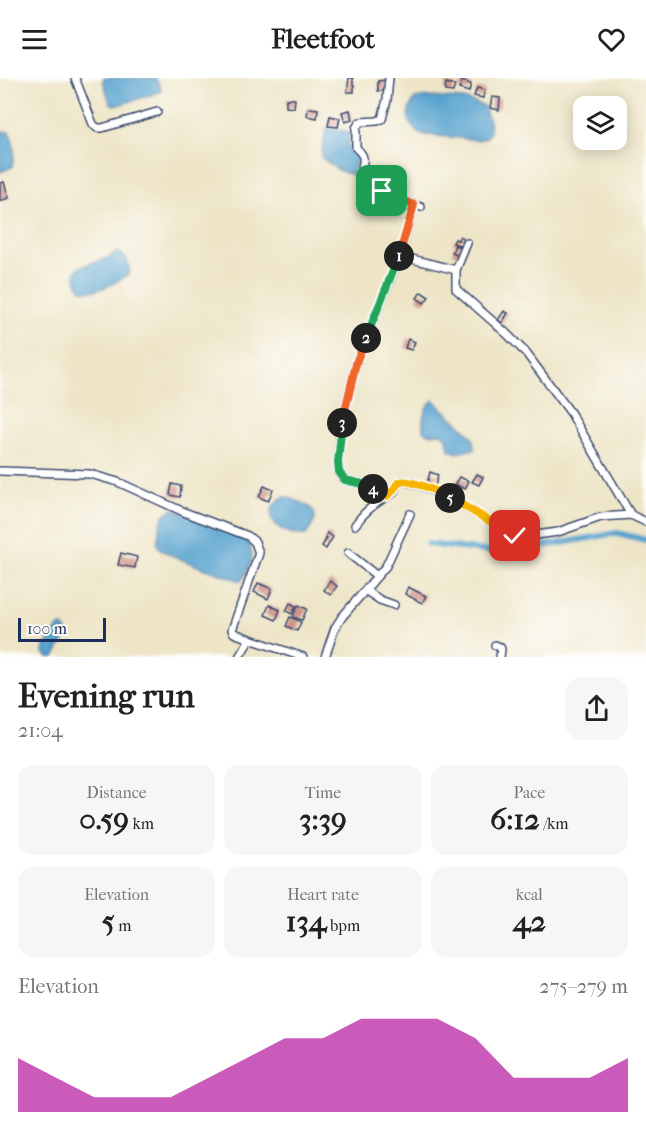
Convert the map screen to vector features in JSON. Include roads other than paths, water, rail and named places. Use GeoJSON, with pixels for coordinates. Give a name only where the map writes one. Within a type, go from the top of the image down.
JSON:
{"type":"FeatureCollection","features":[{"type":"Feature","properties":{"kind":"street"},"geometry":{"type":"LineString","coordinates":[[75,78],[93,124],[97,128],[157,112]]}},
{"type":"Feature","properties":{"kind":"street"},"geometry":{"type":"LineString","coordinates":[[387,496],[367,485],[345,480],[339,472],[338,462],[341,425],[357,360],[418,206],[362,181],[360,176],[364,158],[356,148],[356,128],[360,122],[382,119],[389,78]]}},
{"type":"Feature","properties":{"kind":"street"},"geometry":{"type":"LineString","coordinates":[[467,243],[456,270],[456,289],[526,353],[570,412],[631,515]]}},
{"type":"Feature","properties":{"kind":"street"},"geometry":{"type":"LineString","coordinates":[[400,256],[456,270]]}},
{"type":"Feature","properties":{"kind":"street"},"geometry":{"type":"LineString","coordinates":[[0,471],[90,474],[118,482],[184,512],[248,536],[255,542],[260,553],[232,630],[234,633],[303,657]]}},
{"type":"Feature","properties":{"kind":"street"},"geometry":{"type":"LineString","coordinates":[[355,525],[371,506],[393,493],[402,481],[445,496],[515,536],[558,532],[601,517],[631,515],[646,522]]}},
{"type":"Feature","properties":{"kind":"street"},"geometry":{"type":"LineString","coordinates":[[325,657],[335,628],[386,566],[410,514]]}},
{"type":"Feature","properties":{"kind":"street"},"geometry":{"type":"LineString","coordinates":[[348,553],[377,576]]}},
{"type":"Feature","properties":{"kind":"street"},"geometry":{"type":"LineString","coordinates":[[365,590],[380,600],[394,605]]}},
{"type":"Feature","properties":{"kind":"street"},"geometry":{"type":"LineString","coordinates":[[239,657],[250,639]]}},
{"type":"Feature","properties":{"kind":"street"},"geometry":{"type":"LineString","coordinates":[[495,645],[500,647],[500,657]]}},
{"type":"Feature","properties":{"kind":"water"},"geometry":{"type":"Polygon","coordinates":[[[104,78],[156,78],[161,89],[160,92],[114,105],[110,103],[104,78]]]}},
{"type":"Feature","properties":{"kind":"water"},"geometry":{"type":"Polygon","coordinates":[[[428,97],[464,99],[484,106],[490,133],[478,140],[419,134],[411,125],[408,113],[415,99],[428,97]]]}},
{"type":"Feature","properties":{"kind":"water"},"geometry":{"type":"Polygon","coordinates":[[[326,129],[347,131],[349,151],[358,156],[352,175],[338,170],[321,157],[326,129]]]}},
{"type":"Feature","properties":{"kind":"water"},"geometry":{"type":"Polygon","coordinates":[[[9,132],[11,136],[14,159],[12,167],[0,172],[0,133],[9,132]]]}},
{"type":"Feature","properties":{"kind":"water"},"geometry":{"type":"Polygon","coordinates":[[[117,252],[127,261],[128,275],[100,289],[81,290],[76,276],[78,268],[117,252]]]}},
{"type":"Feature","properties":{"kind":"water"},"geometry":{"type":"Polygon","coordinates":[[[433,400],[468,432],[473,438],[475,449],[457,453],[449,450],[447,438],[441,433],[428,434],[423,430],[424,414],[433,400]]]}},
{"type":"Feature","properties":{"kind":"water"},"geometry":{"type":"Polygon","coordinates":[[[286,497],[304,503],[314,512],[314,521],[306,535],[293,534],[280,528],[272,518],[271,512],[274,505],[286,497]]]}},
{"type":"Feature","properties":{"kind":"water"},"geometry":{"type":"Polygon","coordinates":[[[173,509],[243,534],[250,546],[252,558],[241,581],[182,560],[158,546],[163,518],[173,509]]]}},
{"type":"Feature","properties":{"kind":"water"},"geometry":{"type":"Polygon","coordinates":[[[63,626],[67,635],[54,657],[48,657],[44,653],[44,648],[58,627],[63,626]]]}},
{"type":"Feature","properties":{"kind":"waterway"},"geometry":{"type":"LineString","coordinates":[[428,544],[494,552],[617,533],[646,540]]}}]}
